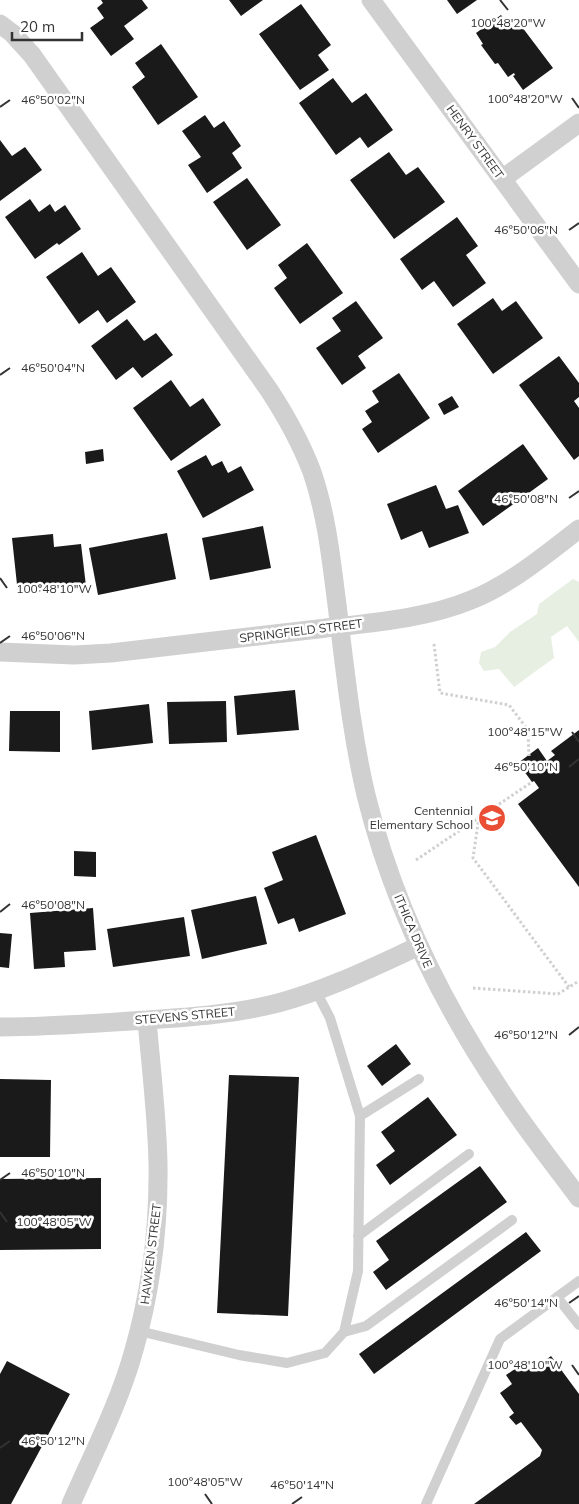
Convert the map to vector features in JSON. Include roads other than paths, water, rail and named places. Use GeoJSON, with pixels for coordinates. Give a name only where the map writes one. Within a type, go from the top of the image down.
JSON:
{"type":"FeatureCollection","features":[{"type":"Feature","properties":{"kind":"street","name":"HENRY STREET"},"geometry":{"type":"LineString","coordinates":[[371,0],[579,284]]}},
{"type":"Feature","properties":{"kind":"street","name":"ITHICA DRIVE"},"geometry":{"type":"LineString","coordinates":[[0,24],[12,33],[32,55],[285,414],[299,441],[321,505],[328,535],[341,626],[349,704],[366,792],[388,871],[419,946],[449,1006],[502,1093],[579,1198]]}},
{"type":"Feature","properties":{"kind":"street"},"geometry":{"type":"LineString","coordinates":[[502,179],[579,123]]}},
{"type":"Feature","properties":{"kind":"street","name":"SPRINGFIELD STREET"},"geometry":{"type":"LineString","coordinates":[[0,652],[64,655],[111,653],[421,615],[471,601],[513,578],[579,530]]}},
{"type":"Feature","properties":{"kind":"street","name":"STEVENS STREET"},"geometry":{"type":"LineString","coordinates":[[0,1027],[65,1026],[212,1016],[246,1010],[280,1002],[341,982],[419,946]]}},
{"type":"Feature","properties":{"kind":"street","name":"HAWKEN STREET"},"geometry":{"type":"LineString","coordinates":[[71,1504],[128,1371],[146,1298],[152,1260],[157,1198],[156,1131],[148,1020]]}},
{"type":"Feature","properties":{"kind":"lane"},"geometry":{"type":"LineString","coordinates":[[139,1331],[238,1355],[287,1363],[325,1353],[344,1332],[358,1271],[360,1116],[330,1018],[316,991]]}},
{"type":"Feature","properties":{"kind":"lane"},"geometry":{"type":"LineString","coordinates":[[360,1116],[420,1079]]}},
{"type":"Feature","properties":{"kind":"lane"},"geometry":{"type":"LineString","coordinates":[[358,1236],[469,1154]]}},
{"type":"Feature","properties":{"kind":"lane"},"geometry":{"type":"LineString","coordinates":[[344,1332],[366,1326],[512,1220]]}},
{"type":"Feature","properties":{"kind":"lane"},"geometry":{"type":"LineString","coordinates":[[426,1504],[500,1339],[579,1281]]}},
{"type":"Feature","properties":{"kind":"lane"},"geometry":{"type":"LineString","coordinates":[[557,1297],[579,1325]]}},
{"type":"Feature","properties":{"kind":"place","name":"Centennial Elementary School"},"geometry":{"type":"Point","coordinates":[492,818]}}]}
